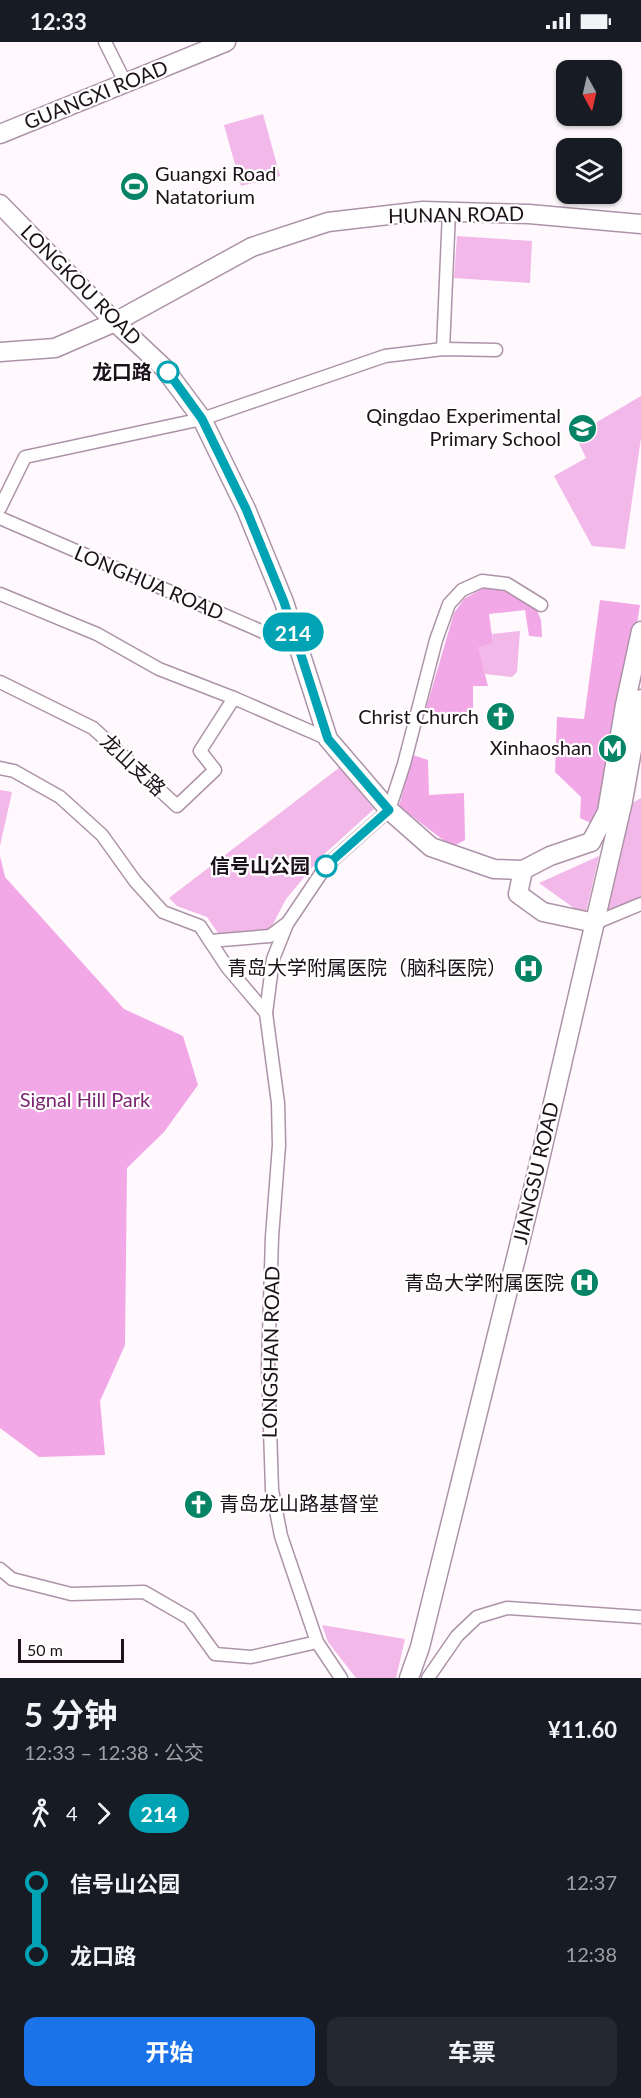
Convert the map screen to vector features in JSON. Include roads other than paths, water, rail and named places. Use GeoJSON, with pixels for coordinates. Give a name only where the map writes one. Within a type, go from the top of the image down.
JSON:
{"type":"FeatureCollection","features":[{"type":"Feature","properties":{"kind":"main road","name":"GUANGXI ROAD"},"geometry":{"type":"LineString","coordinates":[[0,134],[226,42]]}},
{"type":"Feature","properties":{"kind":"main road","name":"LONGKOU ROAD"},"geometry":{"type":"LineString","coordinates":[[0,204],[115,322],[164,368],[202,419],[246,509],[284,602],[328,739],[389,810]]}},
{"type":"Feature","properties":{"kind":"main road","name":"HUNAN ROAD"},"geometry":{"type":"LineString","coordinates":[[0,352],[55,348],[115,322],[252,247],[328,222],[423,211],[529,214],[641,224]]}},
{"type":"Feature","properties":{"kind":"main road","name":"JIANGSU ROAD"},"geometry":{"type":"LineString","coordinates":[[409,1678],[420,1647],[530,1201],[639,729],[637,705],[641,632]]}},
{"type":"Feature","properties":{"kind":"main road","name":"JIANGSU ROAD"},"geometry":{"type":"LineString","coordinates":[[591,842],[607,812],[637,705]]}},
{"type":"Feature","properties":{"kind":"main road"},"geometry":{"type":"LineString","coordinates":[[389,810],[431,847],[494,869],[523,870],[550,856],[591,842],[641,780]]}},
{"type":"Feature","properties":{"kind":"main road"},"geometry":{"type":"LineString","coordinates":[[591,842],[604,849],[608,855],[608,863]]}},
{"type":"Feature","properties":{"kind":"main road"},"geometry":{"type":"LineString","coordinates":[[494,869],[518,894],[543,912],[595,923]]}},
{"type":"Feature","properties":{"kind":"main road"},"geometry":{"type":"LineString","coordinates":[[518,894],[523,870]]}},
{"type":"Feature","properties":{"kind":"street"},"geometry":{"type":"LineString","coordinates":[[105,42],[126,84]]}},
{"type":"Feature","properties":{"kind":"street"},"geometry":{"type":"LineString","coordinates":[[443,350],[449,212]]}},
{"type":"Feature","properties":{"kind":"street"},"geometry":{"type":"LineString","coordinates":[[0,508],[25,458],[202,419],[385,356],[443,350],[496,350]]}},
{"type":"Feature","properties":{"kind":"street","name":"LONGHUA ROAD"},"geometry":{"type":"LineString","coordinates":[[0,518],[298,647]]}},
{"type":"Feature","properties":{"kind":"street"},"geometry":{"type":"LineString","coordinates":[[389,810],[404,764],[436,640],[449,604],[462,590],[482,580],[507,584],[542,605]]}},
{"type":"Feature","properties":{"kind":"street"},"geometry":{"type":"LineString","coordinates":[[0,594],[97,634],[159,669],[234,698],[328,739]]}},
{"type":"Feature","properties":{"kind":"street","name":"龙山支路"},"geometry":{"type":"LineString","coordinates":[[0,682],[93,728],[177,806],[215,770],[200,751],[234,698]]}},
{"type":"Feature","properties":{"kind":"street"},"geometry":{"type":"LineString","coordinates":[[0,768],[14,771],[60,797],[102,835],[135,880],[164,912],[200,926],[227,967],[266,1013]]}},
{"type":"Feature","properties":{"kind":"street","name":"LONGSHAN ROAD"},"geometry":{"type":"LineString","coordinates":[[341,1678],[317,1642],[281,1536],[272,1490],[268,1356],[272,1237],[279,1145],[278,1103],[266,1013],[273,959],[287,924],[326,866],[389,810]]}},
{"type":"Feature","properties":{"kind":"street"},"geometry":{"type":"LineString","coordinates":[[595,923],[641,904]]}},
{"type":"Feature","properties":{"kind":"street"},"geometry":{"type":"LineString","coordinates":[[210,941],[270,936],[287,924]]}},
{"type":"Feature","properties":{"kind":"street"},"geometry":{"type":"LineString","coordinates":[[0,1569],[12,1579],[71,1594],[144,1592],[189,1618],[215,1654],[252,1657],[317,1642]]}},
{"type":"Feature","properties":{"kind":"street"},"geometry":{"type":"LineString","coordinates":[[428,1678],[457,1636],[477,1617],[507,1608],[641,1617]]}},
{"type":"Feature","properties":{"kind":"place","name":"Guangxi Road Natatorium"},"geometry":{"type":"Point","coordinates":[134,186]}},
{"type":"Feature","properties":{"kind":"place","name":"龙口路"},"geometry":{"type":"Point","coordinates":[168,372]}},
{"type":"Feature","properties":{"kind":"place","name":"Qingdao Experimental Primary School"},"geometry":{"type":"Point","coordinates":[582,428]}},
{"type":"Feature","properties":{"kind":"place","name":"Christ Church"},"geometry":{"type":"Point","coordinates":[500,717]}},
{"type":"Feature","properties":{"kind":"place","name":"Xinhaoshan"},"geometry":{"type":"Point","coordinates":[613,748]}},
{"type":"Feature","properties":{"kind":"place","name":"信号山公园"},"geometry":{"type":"Point","coordinates":[326,866]}},
{"type":"Feature","properties":{"kind":"place","name":"青岛大学附属医院（脑科医院）"},"geometry":{"type":"Point","coordinates":[528,968]}},
{"type":"Feature","properties":{"kind":"place","name":"青岛大学附属医院"},"geometry":{"type":"Point","coordinates":[585,1283]}},
{"type":"Feature","properties":{"kind":"place","name":"青岛龙山路基督堂"},"geometry":{"type":"Point","coordinates":[198,1504]}},
{"type":"Feature","properties":{"kind":"park label","name":"Signal Hill Park"},"geometry":{"type":"Point","coordinates":[85,1100]}}]}
